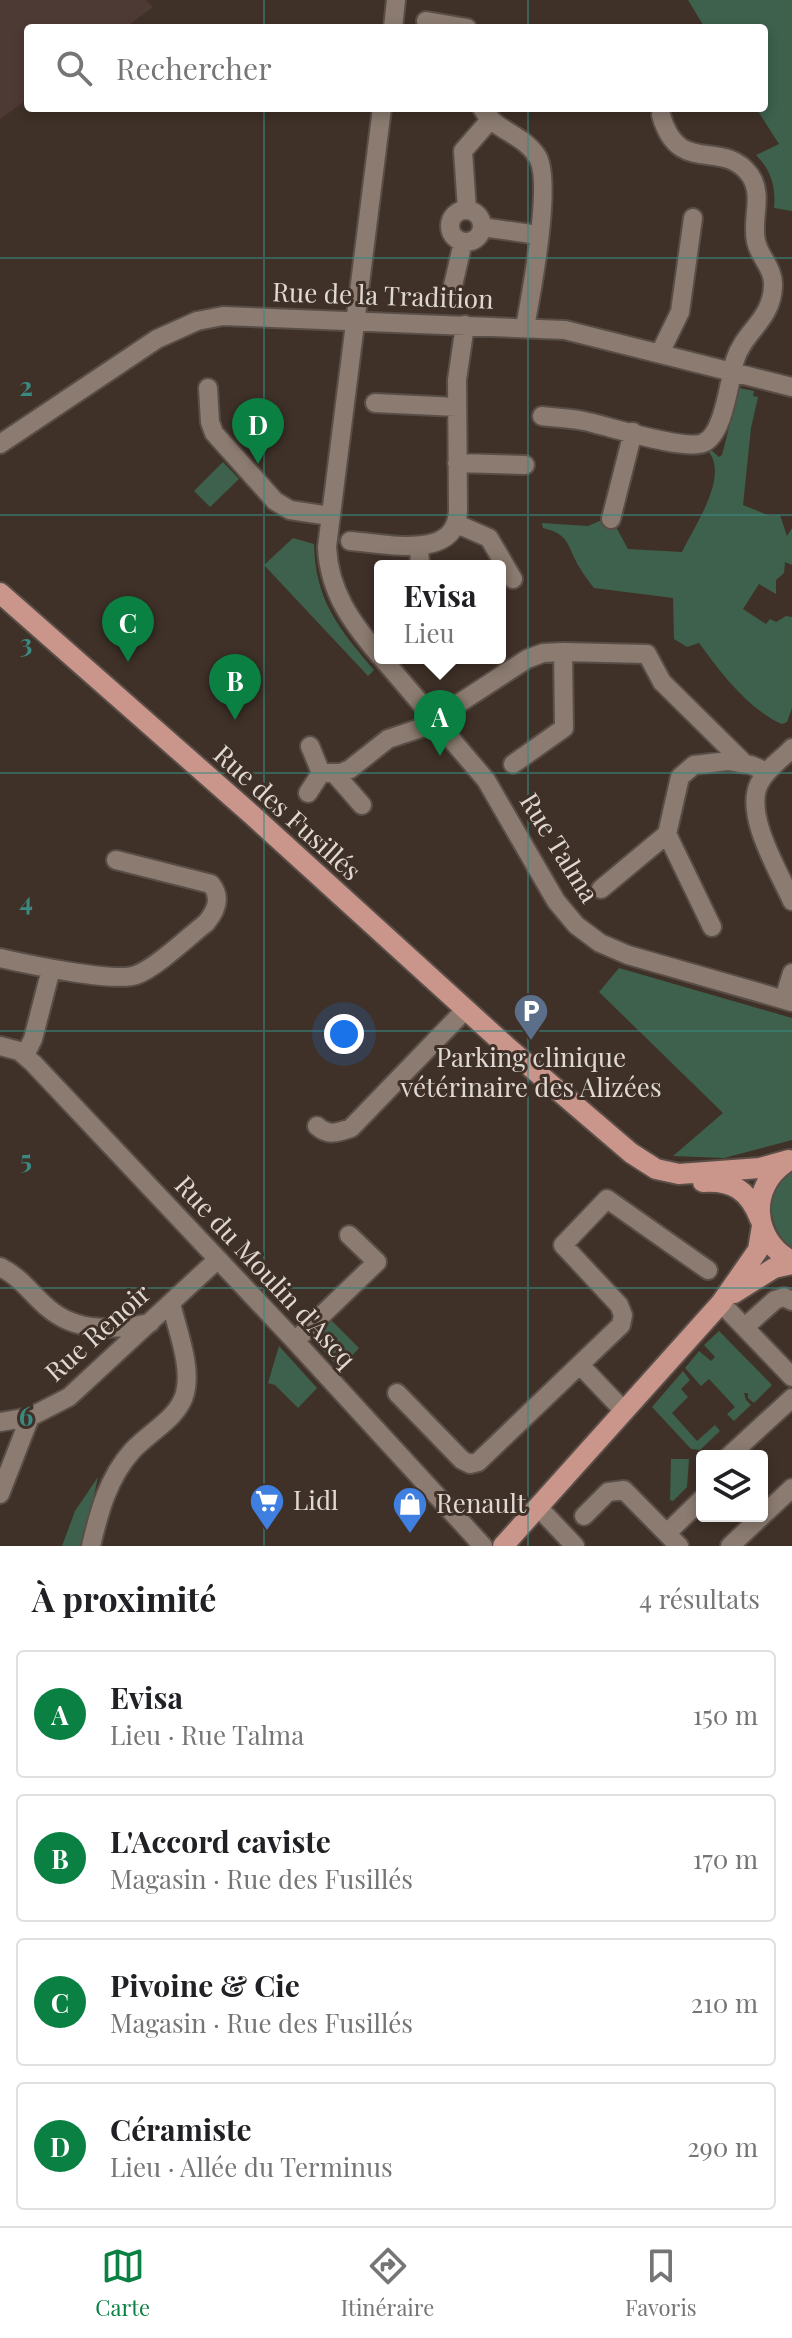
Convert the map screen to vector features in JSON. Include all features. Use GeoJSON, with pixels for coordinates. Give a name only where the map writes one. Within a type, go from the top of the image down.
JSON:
{"type":"FeatureCollection","features":[{"type":"Feature","properties":{"kind":"main road","name":"Rue des Fusillés"},"geometry":{"type":"LineString","coordinates":[[0,593],[251,814],[577,1122],[635,1167],[672,1181],[716,1181],[735,1185],[752,1200],[761,1222]]}},
{"type":"Feature","properties":{"kind":"main road","name":"Rue des Fusillés"},"geometry":{"type":"LineString","coordinates":[[0,609],[461,1014],[612,1138],[656,1169],[690,1173],[760,1168],[790,1160]]}},
{"type":"Feature","properties":{"kind":"main road"},"geometry":{"type":"LineString","coordinates":[[503,1546],[721,1303],[758,1250],[759,1205],[765,1185],[773,1173],[790,1160]]}},
{"type":"Feature","properties":{"kind":"main road"},"geometry":{"type":"LineString","coordinates":[[761,1222],[772,1245],[792,1262]]}},
{"type":"Feature","properties":{"kind":"main road"},"geometry":{"type":"LineString","coordinates":[[721,1303],[765,1273],[792,1262]]}},
{"type":"Feature","properties":{"kind":"street"},"geometry":{"type":"LineString","coordinates":[[393,24],[396,0]]}},
{"type":"Feature","properties":{"kind":"street"},"geometry":{"type":"LineString","coordinates":[[426,21],[444,24]]}},
{"type":"Feature","properties":{"kind":"street","name":"Rue Talma"},"geometry":{"type":"LineString","coordinates":[[374,649],[353,624],[335,589],[328,556],[330,516],[382,112]]}},
{"type":"Feature","properties":{"kind":"street"},"geometry":{"type":"LineString","coordinates":[[542,416],[583,421],[688,446],[707,442],[716,431],[741,347],[768,311],[773,290],[770,270],[756,241],[756,189],[751,177],[740,166],[723,158],[687,151],[674,144],[659,112]]}},
{"type":"Feature","properties":{"kind":"street"},"geometry":{"type":"LineString","coordinates":[[467,210],[463,151],[486,114],[529,146],[539,158],[544,178],[525,327]]}},
{"type":"Feature","properties":{"kind":"street"},"geometry":{"type":"LineString","coordinates":[[467,210],[478,216],[482,227],[476,239],[463,242],[455,238],[450,225],[454,216],[467,210]]}},
{"type":"Feature","properties":{"kind":"street"},"geometry":{"type":"LineString","coordinates":[[660,353],[680,312],[693,218]]}},
{"type":"Feature","properties":{"kind":"street"},"geometry":{"type":"LineString","coordinates":[[482,227],[538,235]]}},
{"type":"Feature","properties":{"kind":"street"},"geometry":{"type":"LineString","coordinates":[[452,290],[463,242]]}},
{"type":"Feature","properties":{"kind":"street","name":"Rue de la Tradition"},"geometry":{"type":"LineString","coordinates":[[0,444],[157,339],[197,321],[223,316],[525,327],[576,332],[792,387]]}},
{"type":"Feature","properties":{"kind":"street"},"geometry":{"type":"LineString","coordinates":[[350,541],[430,545],[444,539],[457,524],[457,371],[465,325]]}},
{"type":"Feature","properties":{"kind":"street"},"geometry":{"type":"LineString","coordinates":[[208,388],[210,422],[214,433],[268,494],[290,510],[330,516]]}},
{"type":"Feature","properties":{"kind":"street"},"geometry":{"type":"LineString","coordinates":[[375,403],[456,407]]}},
{"type":"Feature","properties":{"kind":"street"},"geometry":{"type":"LineString","coordinates":[[611,519],[633,432]]}},
{"type":"Feature","properties":{"kind":"street"},"geometry":{"type":"LineString","coordinates":[[457,463],[525,465]]}},
{"type":"Feature","properties":{"kind":"street"},"geometry":{"type":"LineString","coordinates":[[457,524],[489,538],[502,560]]}},
{"type":"Feature","properties":{"kind":"street"},"geometry":{"type":"LineString","coordinates":[[419,546],[420,560]]}},
{"type":"Feature","properties":{"kind":"street"},"geometry":{"type":"LineString","coordinates":[[506,567],[513,579]]}},
{"type":"Feature","properties":{"kind":"street"},"geometry":{"type":"LineString","coordinates":[[513,764],[564,728],[563,652]]}},
{"type":"Feature","properties":{"kind":"street"},"geometry":{"type":"LineString","coordinates":[[308,793],[328,773],[350,769],[388,739],[415,731],[527,659],[543,653],[647,654],[662,682],[744,763]]}},
{"type":"Feature","properties":{"kind":"street","name":"Rue Talma"},"geometry":{"type":"LineString","coordinates":[[387,664],[486,780],[556,901],[576,925],[600,943],[628,955],[788,1000]]}},
{"type":"Feature","properties":{"kind":"street"},"geometry":{"type":"LineString","coordinates":[[310,746],[328,773],[362,805]]}},
{"type":"Feature","properties":{"kind":"street"},"geometry":{"type":"LineString","coordinates":[[792,748],[767,772],[757,789],[754,809],[758,823],[787,878],[792,901]]}},
{"type":"Feature","properties":{"kind":"street"},"geometry":{"type":"LineString","coordinates":[[601,889],[667,834],[684,772],[700,763],[744,763],[767,772]]}},
{"type":"Feature","properties":{"kind":"street"},"geometry":{"type":"LineString","coordinates":[[667,834],[712,927]]}},
{"type":"Feature","properties":{"kind":"street"},"geometry":{"type":"LineString","coordinates":[[0,958],[51,969],[134,976],[213,915],[218,900],[211,884],[116,860]]}},
{"type":"Feature","properties":{"kind":"street"},"geometry":{"type":"LineString","coordinates":[[25,1055],[33,1039],[51,969]]}},
{"type":"Feature","properties":{"kind":"street"},"geometry":{"type":"LineString","coordinates":[[788,1000],[792,973]]}},
{"type":"Feature","properties":{"kind":"street"},"geometry":{"type":"LineString","coordinates":[[317,1126],[324,1133],[351,1128],[461,1014]]}},
{"type":"Feature","properties":{"kind":"street","name":"Rue du Moulin d'Ascq"},"geometry":{"type":"LineString","coordinates":[[0,1046],[25,1055],[483,1546]]}},
{"type":"Feature","properties":{"kind":"street"},"geometry":{"type":"LineString","coordinates":[[397,1393],[462,1460],[473,1464],[617,1331],[623,1321],[619,1305],[563,1245],[607,1199],[708,1270]]}},
{"type":"Feature","properties":{"kind":"street"},"geometry":{"type":"LineString","coordinates":[[295,1341],[377,1262],[349,1235]]}},
{"type":"Feature","properties":{"kind":"street","name":"Rue Renoir"},"geometry":{"type":"LineString","coordinates":[[0,1422],[30,1417],[69,1397],[218,1259]]}},
{"type":"Feature","properties":{"kind":"street"},"geometry":{"type":"LineString","coordinates":[[0,1267],[23,1282],[60,1317],[98,1329],[150,1323]]}},
{"type":"Feature","properties":{"kind":"street"},"geometry":{"type":"LineString","coordinates":[[745,1327],[775,1300],[784,1297],[792,1301]]}},
{"type":"Feature","properties":{"kind":"street"},"geometry":{"type":"LineString","coordinates":[[91,1546],[102,1505],[121,1465],[141,1442],[173,1414],[183,1400],[186,1372],[171,1303]]}},
{"type":"Feature","properties":{"kind":"street"},"geometry":{"type":"LineString","coordinates":[[721,1303],[792,1377]]}},
{"type":"Feature","properties":{"kind":"street"},"geometry":{"type":"LineString","coordinates":[[98,1329],[115,1342],[116,1355]]}},
{"type":"Feature","properties":{"kind":"street"},"geometry":{"type":"LineString","coordinates":[[580,1365],[623,1410]]}},
{"type":"Feature","properties":{"kind":"street"},"geometry":{"type":"LineString","coordinates":[[736,1450],[792,1398]]}},
{"type":"Feature","properties":{"kind":"street"},"geometry":{"type":"LineString","coordinates":[[0,1494],[30,1417]]}},
{"type":"Feature","properties":{"kind":"street"},"geometry":{"type":"LineString","coordinates":[[768,1510],[792,1488]]}},
{"type":"Feature","properties":{"kind":"street"},"geometry":{"type":"LineString","coordinates":[[584,1516],[608,1492],[624,1490],[673,1539],[696,1507]]}},
{"type":"Feature","properties":{"kind":"street"},"geometry":{"type":"LineString","coordinates":[[538,1507],[575,1546]]}},
{"type":"Feature","properties":{"kind":"street"},"geometry":{"type":"LineString","coordinates":[[730,1546],[756,1522]]}},
{"type":"Feature","properties":{"kind":"shaded area"},"geometry":{"type":"Polygon","coordinates":[[[0,0],[146,0],[153,7],[130,24],[24,24],[24,102],[0,119],[0,0]]]}},
{"type":"Feature","properties":{"kind":"green space"},"geometry":{"type":"Polygon","coordinates":[[[688,0],[792,0],[792,211],[774,208],[771,179],[756,155],[779,144],[759,112],[768,112],[768,24],[703,24],[688,0]]]}},
{"type":"Feature","properties":{"kind":"green space"},"geometry":{"type":"Polygon","coordinates":[[[739,388],[754,391],[753,396],[758,397],[751,428],[743,505],[770,516],[780,515],[787,536],[792,528],[792,565],[785,562],[784,573],[776,580],[776,594],[759,584],[743,609],[766,624],[770,619],[776,622],[786,616],[792,617],[792,708],[787,722],[782,724],[747,700],[699,643],[687,647],[674,639],[673,598],[594,588],[563,537],[543,528],[542,523],[588,526],[602,520],[616,522],[628,549],[682,552],[713,486],[713,460],[707,450],[709,448],[719,457],[722,455],[739,388]]]}},
{"type":"Feature","properties":{"kind":"green space"},"geometry":{"type":"Polygon","coordinates":[[[223,462],[239,479],[210,507],[194,491],[223,462]]]}},
{"type":"Feature","properties":{"kind":"green space"},"geometry":{"type":"Polygon","coordinates":[[[293,538],[314,544],[315,564],[324,598],[340,627],[374,670],[368,676],[264,565],[293,538]]]}},
{"type":"Feature","properties":{"kind":"green space"},"geometry":{"type":"Polygon","coordinates":[[[619,968],[792,1018],[792,1140],[724,1158],[673,1156],[723,1113],[599,992],[619,968]]]}},
{"type":"Feature","properties":{"kind":"green space"},"geometry":{"type":"Polygon","coordinates":[[[792,1171],[792,1248],[777,1230],[772,1210],[777,1189],[792,1171]]]}},
{"type":"Feature","properties":{"kind":"green space"},"geometry":{"type":"Polygon","coordinates":[[[328,1317],[359,1348],[340,1369],[311,1337],[328,1317]]]}},
{"type":"Feature","properties":{"kind":"green space"},"geometry":{"type":"Polygon","coordinates":[[[719,1331],[772,1385],[754,1403],[748,1398],[748,1393],[744,1393],[751,1405],[734,1421],[727,1414],[735,1407],[709,1379],[701,1386],[685,1368],[699,1351],[711,1361],[715,1357],[704,1345],[719,1331]]]}},
{"type":"Feature","properties":{"kind":"green space"},"geometry":{"type":"Polygon","coordinates":[[[279,1346],[317,1388],[298,1408],[275,1385],[268,1383],[279,1346]]]}},
{"type":"Feature","properties":{"kind":"green space"},"geometry":{"type":"Polygon","coordinates":[[[683,1371],[690,1380],[681,1389],[688,1397],[672,1413],[697,1441],[715,1425],[720,1431],[700,1450],[691,1449],[652,1407],[683,1371]]]}},
{"type":"Feature","properties":{"kind":"green space"},"geometry":{"type":"Polygon","coordinates":[[[671,1459],[689,1459],[687,1487],[673,1501],[670,1500],[671,1459]]]}},
{"type":"Feature","properties":{"kind":"green space"},"geometry":{"type":"Polygon","coordinates":[[[98,1477],[83,1546],[62,1546],[75,1511],[98,1477]]]}},
{"type":"Feature","properties":{"kind":"place","name":"Céramiste"},"geometry":{"type":"Point","coordinates":[258,464]}},
{"type":"Feature","properties":{"kind":"place","name":"Pivoine & Cie"},"geometry":{"type":"Point","coordinates":[128,662]}},
{"type":"Feature","properties":{"kind":"place","name":"L'Accord caviste"},"geometry":{"type":"Point","coordinates":[235,720]}},
{"type":"Feature","properties":{"kind":"place","name":"Evisa"},"geometry":{"type":"Point","coordinates":[440,756]}},
{"type":"Feature","properties":{"kind":"place","name":"Parking clinique vétérinaire des Alizées"},"geometry":{"type":"Point","coordinates":[531,1042]}},
{"type":"Feature","properties":{"kind":"place","name":"Lidl"},"geometry":{"type":"Point","coordinates":[267,1532]}},
{"type":"Feature","properties":{"kind":"place","name":"Renault"},"geometry":{"type":"Point","coordinates":[410,1535]}}]}
